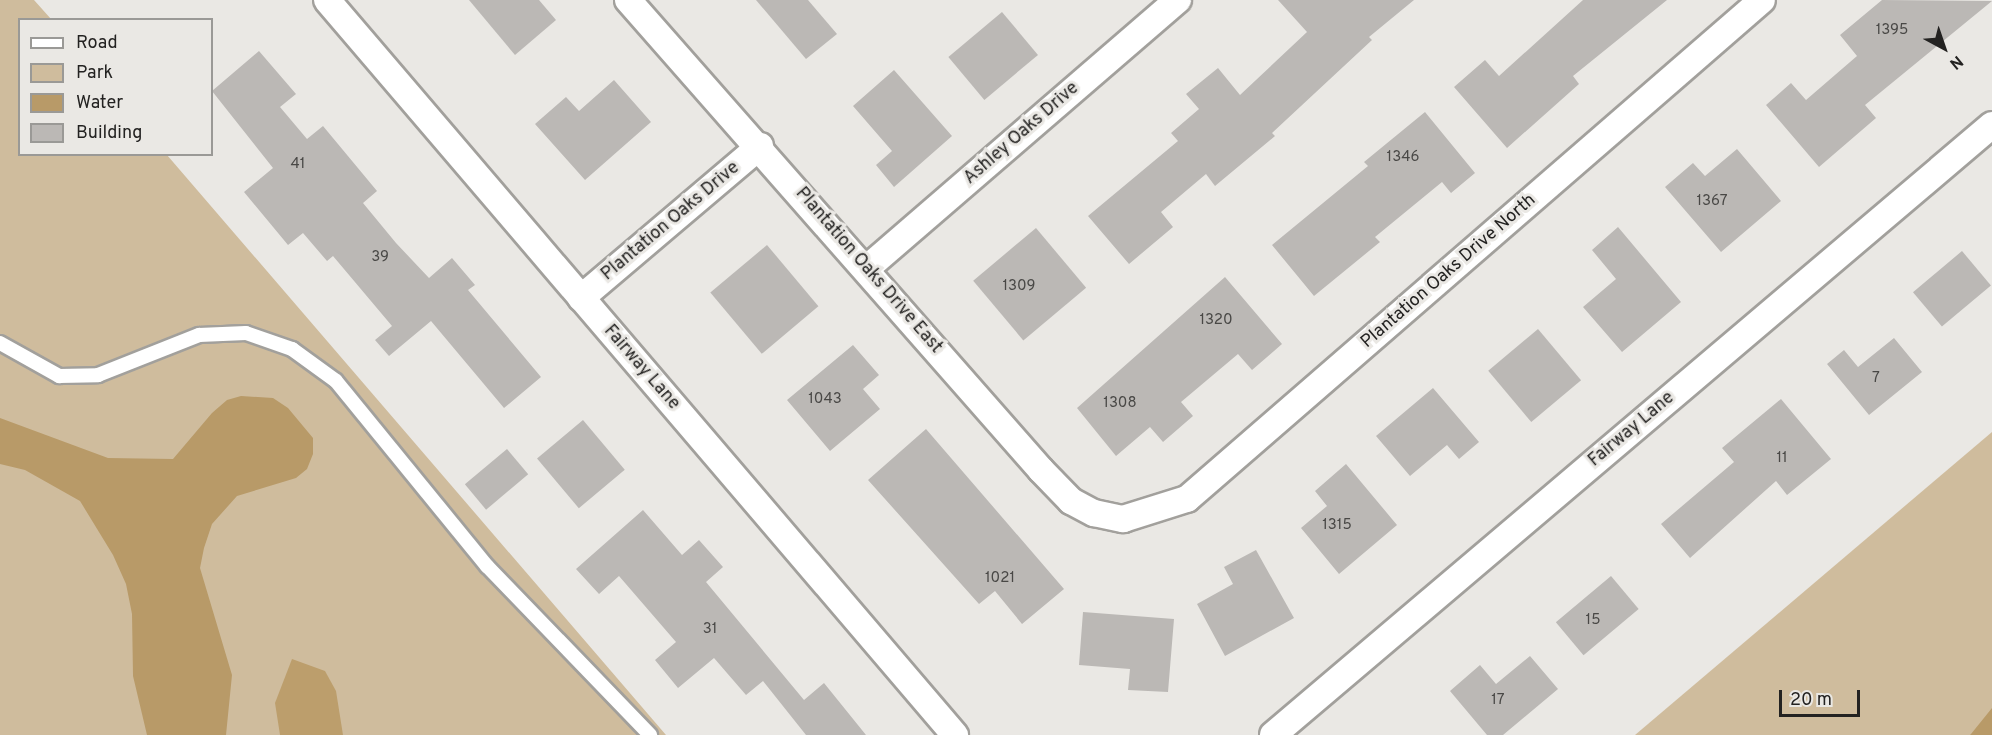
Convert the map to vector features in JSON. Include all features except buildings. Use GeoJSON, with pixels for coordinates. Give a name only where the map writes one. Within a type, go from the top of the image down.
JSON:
{"type":"FeatureCollection","features":[{"type":"Feature","properties":{"kind":"street","name":"Fairway Lane"},"geometry":{"type":"LineString","coordinates":[[327,0],[955,735]]}},
{"type":"Feature","properties":{"kind":"street","name":"Plantation Oaks Drive East"},"geometry":{"type":"LineString","coordinates":[[628,0],[760,146],[1071,501],[1094,513],[1123,519]]}},
{"type":"Feature","properties":{"kind":"street","name":"Ashley Oaks Drive"},"geometry":{"type":"LineString","coordinates":[[866,269],[1178,0]]}},
{"type":"Feature","properties":{"kind":"street","name":"Plantation Oaks Drive North"},"geometry":{"type":"LineString","coordinates":[[1123,519],[1187,499],[1762,0]]}},
{"type":"Feature","properties":{"kind":"street","name":"Fairway Lane"},"geometry":{"type":"LineString","coordinates":[[1273,735],[1992,125]]}},
{"type":"Feature","properties":{"kind":"street","name":"Plantation Oaks Drive"},"geometry":{"type":"LineString","coordinates":[[581,298],[760,146]]}},
{"type":"Feature","properties":{"kind":"lane"},"geometry":{"type":"LineString","coordinates":[[0,343],[59,376],[98,375],[199,334],[246,333],[292,349],[336,381],[487,566],[650,735]]}},
{"type":"Feature","properties":{"kind":"green space"},"geometry":{"type":"Polygon","coordinates":[[[0,0],[34,0],[50,18],[18,18],[18,156],[168,156],[666,735],[0,735],[0,0]]]}},
{"type":"Feature","properties":{"kind":"green space"},"geometry":{"type":"Polygon","coordinates":[[[1992,432],[1992,735],[1635,735],[1992,432]]]}},
{"type":"Feature","properties":{"kind":"shaded area"},"geometry":{"type":"Polygon","coordinates":[[[292,659],[325,671],[336,691],[343,735],[280,735],[275,703],[292,659]]]}},
{"type":"Feature","properties":{"kind":"water"},"geometry":{"type":"Polygon","coordinates":[[[241,396],[273,398],[288,408],[313,438],[313,454],[307,469],[296,478],[237,496],[212,524],[204,548],[200,568],[232,675],[226,735],[147,735],[133,676],[132,614],[126,584],[113,555],[80,501],[25,470],[0,464],[0,418],[108,458],[173,459],[212,413],[227,400],[241,396]]]}},
{"type":"Feature","properties":{"kind":"water"},"geometry":{"type":"Polygon","coordinates":[[[1992,708],[1992,735],[1970,735],[1971,734],[1992,708]]]}}]}
